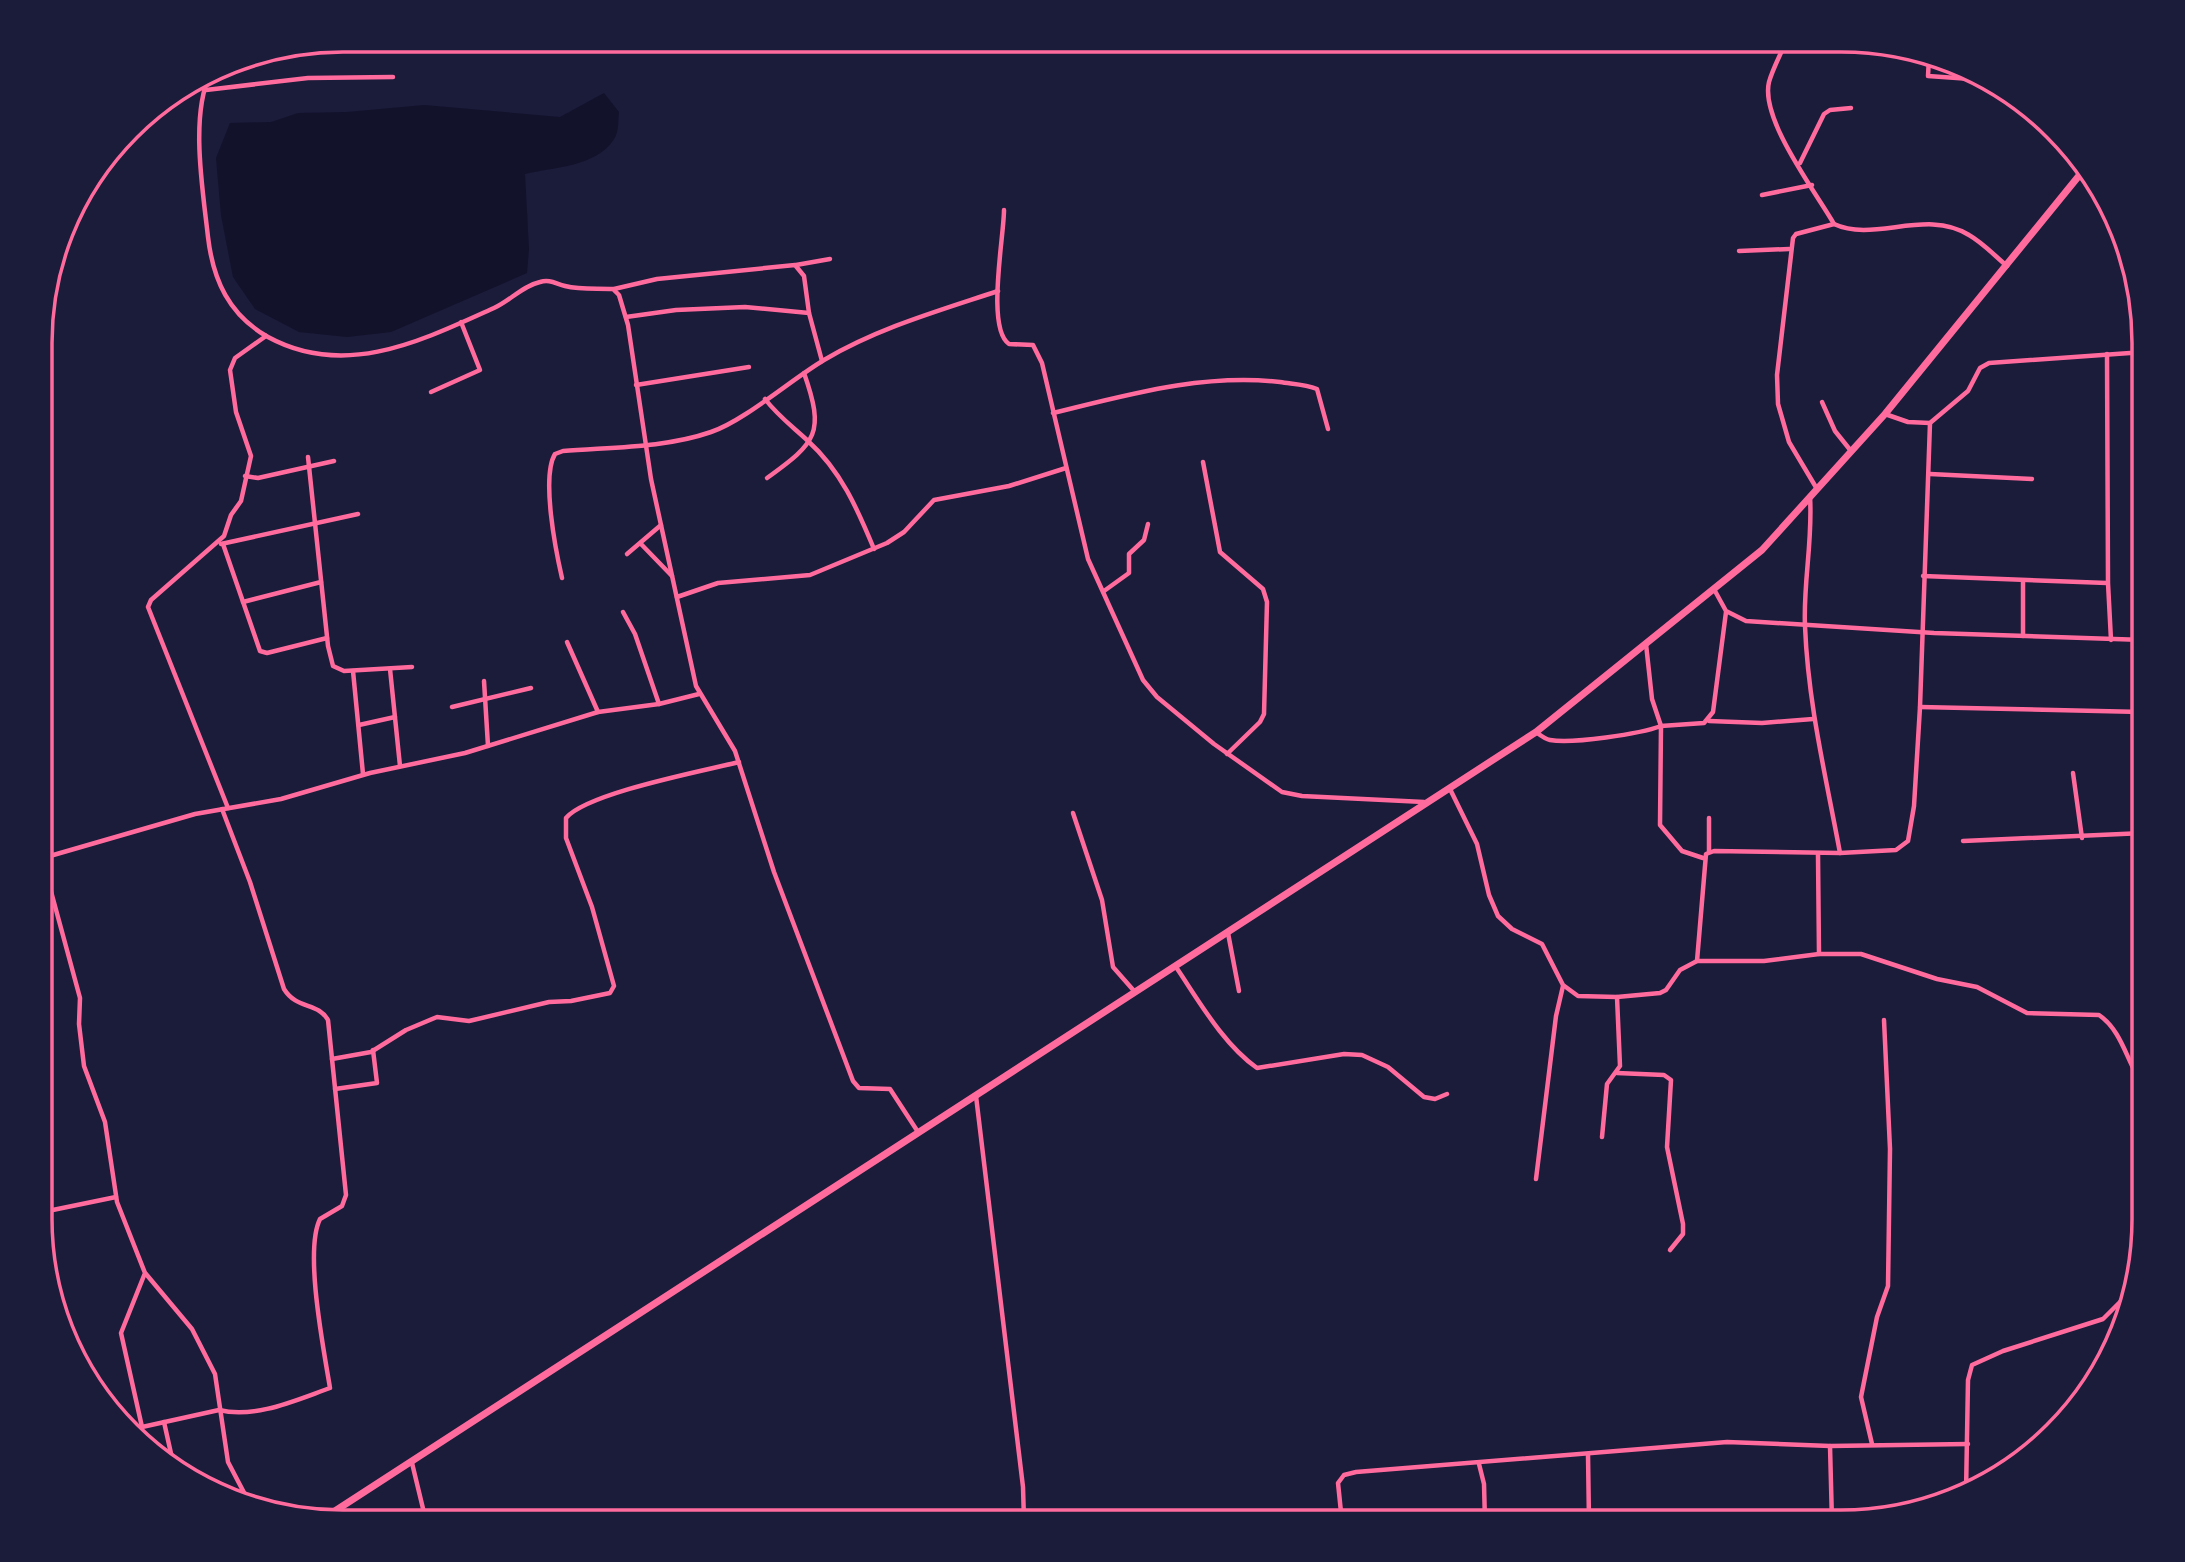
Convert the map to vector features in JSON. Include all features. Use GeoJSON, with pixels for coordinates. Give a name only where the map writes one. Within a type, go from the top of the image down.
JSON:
{"type":"FeatureCollection","features":[{"type":"Feature","properties":{"kind":"main road"},"geometry":{"type":"LineString","coordinates":[[338,1510],[1535,732],[1715,591],[1762,550],[1885,414],[2079,176]]}},
{"type":"Feature","properties":{"kind":"street"},"geometry":{"type":"LineString","coordinates":[[1782,52],[1769,83],[1768,101],[1775,122],[1835,224],[1845,229],[1916,223],[1940,225],[1968,234],[2007,266]]}},
{"type":"Feature","properties":{"kind":"street"},"geometry":{"type":"LineString","coordinates":[[1927,65],[1928,76],[1959,78]]}},
{"type":"Feature","properties":{"kind":"street"},"geometry":{"type":"LineString","coordinates":[[393,77],[308,78],[206,90],[201,122],[202,179],[209,245],[218,281],[232,307],[267,336],[317,355],[367,355],[415,343],[498,307],[524,289],[544,281],[574,287],[613,289],[657,279],[830,260]]}},
{"type":"Feature","properties":{"kind":"street"},"geometry":{"type":"LineString","coordinates":[[1799,164],[1824,114],[1829,110],[1851,108]]}},
{"type":"Feature","properties":{"kind":"street"},"geometry":{"type":"LineString","coordinates":[[1762,195],[1812,186]]}},
{"type":"Feature","properties":{"kind":"street"},"geometry":{"type":"LineString","coordinates":[[1004,210],[998,290],[1003,340],[1009,344],[1033,345],[1042,363],[1088,559],[1143,680],[1157,696],[1227,754],[1282,792],[1302,796],[1427,802]]}},
{"type":"Feature","properties":{"kind":"street"},"geometry":{"type":"LineString","coordinates":[[1817,489],[1789,442],[1778,404],[1777,375],[1789,249],[1796,234],[1835,224]]}},
{"type":"Feature","properties":{"kind":"street"},"geometry":{"type":"LineString","coordinates":[[1739,251],[1789,249]]}},
{"type":"Feature","properties":{"kind":"street"},"geometry":{"type":"LineString","coordinates":[[795,265],[804,276],[809,313],[822,361]]}},
{"type":"Feature","properties":{"kind":"street"},"geometry":{"type":"LineString","coordinates":[[613,289],[619,295],[626,317],[661,524],[699,694],[739,762],[774,873],[853,1081],[859,1088],[890,1089],[918,1132]]}},
{"type":"Feature","properties":{"kind":"street"},"geometry":{"type":"LineString","coordinates":[[562,578],[551,516],[552,457],[563,451],[646,444],[716,431],[822,361],[891,327],[998,290]]}},
{"type":"Feature","properties":{"kind":"street"},"geometry":{"type":"LineString","coordinates":[[626,317],[676,310],[745,307],[809,313]]}},
{"type":"Feature","properties":{"kind":"street"},"geometry":{"type":"LineString","coordinates":[[431,392],[480,370],[461,322]]}},
{"type":"Feature","properties":{"kind":"street"},"geometry":{"type":"LineString","coordinates":[[145,1273],[121,1333],[142,1427],[219,1410],[233,1413],[278,1407],[330,1388],[319,1311],[315,1248],[320,1219],[342,1206],[346,1195],[326,1016],[317,1009],[295,1003],[284,989],[225,808],[148,607],[151,600],[216,545],[227,532],[230,515],[241,501],[251,456],[236,412],[230,370],[235,358],[267,336]]}},
{"type":"Feature","properties":{"kind":"street"},"geometry":{"type":"LineString","coordinates":[[1885,414],[1908,422],[1930,423],[1968,391],[1984,365],[2132,353]]}},
{"type":"Feature","properties":{"kind":"street"},"geometry":{"type":"LineString","coordinates":[[2107,354],[2108,583],[2111,640]]}},
{"type":"Feature","properties":{"kind":"street"},"geometry":{"type":"LineString","coordinates":[[636,385],[749,367]]}},
{"type":"Feature","properties":{"kind":"street"},"geometry":{"type":"LineString","coordinates":[[768,478],[800,455],[809,442],[816,416],[804,373]]}},
{"type":"Feature","properties":{"kind":"street"},"geometry":{"type":"LineString","coordinates":[[1053,413],[1151,391],[1243,378],[1317,389],[1328,429]]}},
{"type":"Feature","properties":{"kind":"street"},"geometry":{"type":"LineString","coordinates":[[765,399],[783,420],[809,442],[848,488],[874,549]]}},
{"type":"Feature","properties":{"kind":"street"},"geometry":{"type":"LineString","coordinates":[[1822,402],[1835,431],[1851,451]]}},
{"type":"Feature","properties":{"kind":"street"},"geometry":{"type":"LineString","coordinates":[[1709,852],[1818,855],[1896,850],[1908,841],[1914,806],[1920,707],[1930,423]]}},
{"type":"Feature","properties":{"kind":"street"},"geometry":{"type":"LineString","coordinates":[[308,457],[327,638],[333,666],[353,671],[412,667]]}},
{"type":"Feature","properties":{"kind":"street"},"geometry":{"type":"LineString","coordinates":[[245,476],[258,478],[334,461]]}},
{"type":"Feature","properties":{"kind":"street"},"geometry":{"type":"LineString","coordinates":[[1203,462],[1220,552],[1263,589],[1267,602],[1264,714],[1260,722],[1227,754]]}},
{"type":"Feature","properties":{"kind":"street"},"geometry":{"type":"LineString","coordinates":[[677,597],[718,583],[810,575],[874,549],[904,532],[934,500],[1009,486],[1066,468]]}},
{"type":"Feature","properties":{"kind":"street"},"geometry":{"type":"LineString","coordinates":[[1930,474],[2032,479]]}},
{"type":"Feature","properties":{"kind":"street"},"geometry":{"type":"LineString","coordinates":[[1810,497],[1812,529],[1805,623],[1813,719],[1840,853]]}},
{"type":"Feature","properties":{"kind":"street"},"geometry":{"type":"LineString","coordinates":[[216,545],[358,514]]}},
{"type":"Feature","properties":{"kind":"street"},"geometry":{"type":"LineString","coordinates":[[627,554],[661,524]]}},
{"type":"Feature","properties":{"kind":"street"},"geometry":{"type":"LineString","coordinates":[[1104,590],[1129,573],[1129,554],[1144,540],[1147,524]]}},
{"type":"Feature","properties":{"kind":"street"},"geometry":{"type":"LineString","coordinates":[[223,544],[253,637],[263,652],[327,638]]}},
{"type":"Feature","properties":{"kind":"street"},"geometry":{"type":"LineString","coordinates":[[641,544],[673,578]]}},
{"type":"Feature","properties":{"kind":"street"},"geometry":{"type":"LineString","coordinates":[[1923,576],[2108,583]]}},
{"type":"Feature","properties":{"kind":"street"},"geometry":{"type":"LineString","coordinates":[[2023,581],[2023,637]]}},
{"type":"Feature","properties":{"kind":"street"},"geometry":{"type":"LineString","coordinates":[[243,602],[321,582]]}},
{"type":"Feature","properties":{"kind":"street"},"geometry":{"type":"LineString","coordinates":[[1715,591],[1726,611],[1746,621],[2023,637],[2132,640]]}},
{"type":"Feature","properties":{"kind":"street"},"geometry":{"type":"LineString","coordinates":[[1709,720],[1713,712],[1726,611]]}},
{"type":"Feature","properties":{"kind":"street"},"geometry":{"type":"LineString","coordinates":[[623,612],[635,634],[659,704]]}},
{"type":"Feature","properties":{"kind":"street"},"geometry":{"type":"LineString","coordinates":[[567,642],[598,712]]}},
{"type":"Feature","properties":{"kind":"street"},"geometry":{"type":"LineString","coordinates":[[1646,643],[1651,699],[1661,726],[1660,825],[1682,851],[1703,858]]}},
{"type":"Feature","properties":{"kind":"street"},"geometry":{"type":"LineString","coordinates":[[390,669],[400,766]]}},
{"type":"Feature","properties":{"kind":"street"},"geometry":{"type":"LineString","coordinates":[[353,671],[363,774]]}},
{"type":"Feature","properties":{"kind":"street"},"geometry":{"type":"LineString","coordinates":[[484,681],[488,746]]}},
{"type":"Feature","properties":{"kind":"street"},"geometry":{"type":"LineString","coordinates":[[452,706],[485,701],[531,688]]}},
{"type":"Feature","properties":{"kind":"street"},"geometry":{"type":"LineString","coordinates":[[52,857],[225,808],[281,799],[363,774],[488,746],[598,712],[659,704],[699,694]]}},
{"type":"Feature","properties":{"kind":"street"},"geometry":{"type":"LineString","coordinates":[[1920,707],[2132,712]]}},
{"type":"Feature","properties":{"kind":"street"},"geometry":{"type":"LineString","coordinates":[[359,725],[395,717]]}},
{"type":"Feature","properties":{"kind":"street"},"geometry":{"type":"LineString","coordinates":[[1535,732],[1554,740],[1639,733],[1661,726],[1709,720],[1762,723],[1813,719]]}},
{"type":"Feature","properties":{"kind":"street"},"geometry":{"type":"LineString","coordinates":[[332,1059],[373,1050],[437,1017],[469,1021],[612,991],[592,908],[566,838],[566,818],[583,806],[607,797],[739,762]]}},
{"type":"Feature","properties":{"kind":"street"},"geometry":{"type":"LineString","coordinates":[[2073,772],[2082,838]]}},
{"type":"Feature","properties":{"kind":"street"},"geometry":{"type":"LineString","coordinates":[[1450,789],[1477,844],[1489,895],[1498,916],[1512,929],[1542,944],[1563,985],[1578,996],[1617,997],[1667,990],[1680,970],[1697,961],[1764,961],[1819,954],[1861,954],[1937,979],[1977,987],[2027,1013],[2099,1015],[2123,1043],[2132,1064]]}},
{"type":"Feature","properties":{"kind":"street"},"geometry":{"type":"LineString","coordinates":[[1073,813],[1101,900],[1113,967],[1136,993]]}},
{"type":"Feature","properties":{"kind":"street"},"geometry":{"type":"LineString","coordinates":[[1697,961],[1703,858],[1709,852],[1709,818]]}},
{"type":"Feature","properties":{"kind":"street"},"geometry":{"type":"LineString","coordinates":[[1963,841],[2132,834]]}},
{"type":"Feature","properties":{"kind":"street"},"geometry":{"type":"LineString","coordinates":[[1818,855],[1819,954]]}},
{"type":"Feature","properties":{"kind":"street"},"geometry":{"type":"LineString","coordinates":[[52,894],[80,998],[79,1024],[84,1066],[105,1122],[116,1197],[145,1273],[201,1344],[215,1374],[228,1461],[244,1492]]}},
{"type":"Feature","properties":{"kind":"street"},"geometry":{"type":"LineString","coordinates":[[1228,933],[1240,991]]}},
{"type":"Feature","properties":{"kind":"street"},"geometry":{"type":"LineString","coordinates":[[1176,967],[1209,1015],[1247,1061],[1257,1068],[1344,1054],[1362,1055],[1388,1067],[1424,1097],[1435,1099],[1447,1094]]}},
{"type":"Feature","properties":{"kind":"street"},"geometry":{"type":"LineString","coordinates":[[1536,1178],[1556,1016],[1563,985]]}},
{"type":"Feature","properties":{"kind":"street"},"geometry":{"type":"LineString","coordinates":[[1601,1137],[1607,1084],[1620,1066],[1617,997]]}},
{"type":"Feature","properties":{"kind":"street"},"geometry":{"type":"LineString","coordinates":[[1872,1444],[1861,1397],[1877,1317],[1888,1286],[1890,1149],[1884,1020]]}},
{"type":"Feature","properties":{"kind":"street"},"geometry":{"type":"LineString","coordinates":[[335,1089],[377,1083],[373,1050]]}},
{"type":"Feature","properties":{"kind":"street"},"geometry":{"type":"LineString","coordinates":[[1617,1073],[1664,1074],[1671,1080],[1667,1147],[1683,1224],[1682,1234],[1670,1250]]}},
{"type":"Feature","properties":{"kind":"street"},"geometry":{"type":"LineString","coordinates":[[976,1095],[1024,1510]]}},
{"type":"Feature","properties":{"kind":"street"},"geometry":{"type":"LineString","coordinates":[[52,1210],[116,1197]]}},
{"type":"Feature","properties":{"kind":"street"},"geometry":{"type":"LineString","coordinates":[[1965,1481],[1968,1380],[1972,1366],[2003,1351],[2103,1319],[2120,1302]]}},
{"type":"Feature","properties":{"kind":"street"},"geometry":{"type":"LineString","coordinates":[[164,1422],[171,1452]]}},
{"type":"Feature","properties":{"kind":"street"},"geometry":{"type":"LineString","coordinates":[[1341,1510],[1338,1483],[1344,1475],[1727,1442],[1830,1446],[1968,1444]]}},
{"type":"Feature","properties":{"kind":"street"},"geometry":{"type":"LineString","coordinates":[[1830,1446],[1832,1510]]}},
{"type":"Feature","properties":{"kind":"street"},"geometry":{"type":"LineString","coordinates":[[1588,1454],[1589,1510]]}},
{"type":"Feature","properties":{"kind":"street"},"geometry":{"type":"LineString","coordinates":[[412,1463],[423,1510]]}},
{"type":"Feature","properties":{"kind":"street"},"geometry":{"type":"LineString","coordinates":[[1479,1464],[1484,1484],[1485,1510]]}},
{"type":"Feature","properties":{"kind":"shaded area"},"geometry":{"type":"Polygon","coordinates":[[[604,93],[619,112],[617,133],[606,148],[586,161],[525,174],[529,249],[527,273],[391,332],[347,337],[299,332],[255,309],[233,277],[221,215],[216,158],[230,123],[271,122],[298,113],[347,112],[424,105],[560,117],[604,93]]]}}]}
